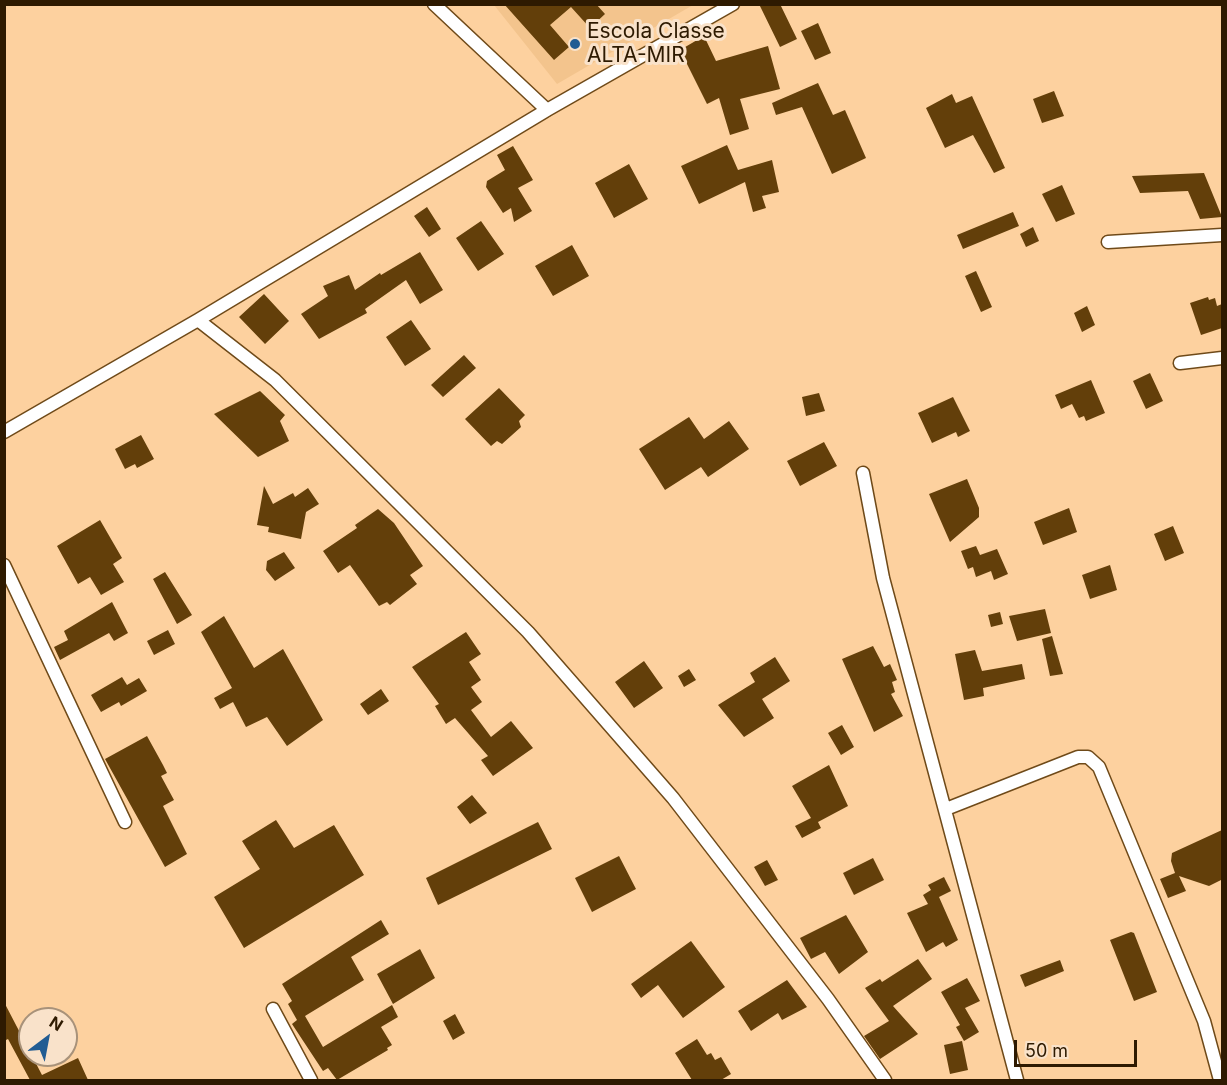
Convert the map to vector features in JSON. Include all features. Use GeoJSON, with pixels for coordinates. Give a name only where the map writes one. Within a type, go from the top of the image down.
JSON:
{"type":"FeatureCollection","features":[{"type":"Feature","properties":{"kind":"street"},"geometry":{"type":"LineString","coordinates":[[434,4],[547,110]]}},
{"type":"Feature","properties":{"kind":"street"},"geometry":{"type":"LineString","coordinates":[[4,432],[198,320],[547,110],[733,4]]}},
{"type":"Feature","properties":{"kind":"street"},"geometry":{"type":"LineString","coordinates":[[1108,242],[1222,235]]}},
{"type":"Feature","properties":{"kind":"street"},"geometry":{"type":"LineString","coordinates":[[198,320],[275,380],[528,632],[673,798],[828,999],[885,1080]]}},
{"type":"Feature","properties":{"kind":"street"},"geometry":{"type":"LineString","coordinates":[[1180,363],[1222,358]]}},
{"type":"Feature","properties":{"kind":"street"},"geometry":{"type":"LineString","coordinates":[[863,473],[883,578],[1017,1080]]}},
{"type":"Feature","properties":{"kind":"street"},"geometry":{"type":"LineString","coordinates":[[4,565],[125,822]]}},
{"type":"Feature","properties":{"kind":"street"},"geometry":{"type":"LineString","coordinates":[[946,809],[1078,757],[1089,757],[1099,767],[1204,1021],[1220,1080]]}},
{"type":"Feature","properties":{"kind":"street"},"geometry":{"type":"LineString","coordinates":[[273,1009],[311,1080]]}},
{"type":"Feature","properties":{"kind":"shaded area","name":"Escola Classe ALTA-MIR"},"geometry":{"type":"Polygon","coordinates":[[[494,5],[693,5],[557,84],[494,5]]]}},
{"type":"Feature","properties":{"kind":"building"},"geometry":{"type":"Polygon","coordinates":[[[504,4],[596,4],[605,14],[590,28],[571,7],[550,25],[569,47],[554,60],[504,4]]]}},
{"type":"Feature","properties":{"kind":"building"},"geometry":{"type":"Polygon","coordinates":[[[759,4],[780,4],[797,39],[780,47],[759,4]]]}},
{"type":"Feature","properties":{"kind":"building"},"geometry":{"type":"Polygon","coordinates":[[[818,23],[831,53],[815,60],[801,31],[818,23]]]}},
{"type":"Feature","properties":{"kind":"building"},"geometry":{"type":"Polygon","coordinates":[[[704,36],[716,61],[768,46],[780,89],[740,99],[749,129],[730,135],[719,98],[707,104],[680,50],[704,36]]]}},
{"type":"Feature","properties":{"kind":"building"},"geometry":{"type":"Polygon","coordinates":[[[818,83],[833,115],[845,110],[866,158],[832,174],[802,107],[776,115],[772,103],[818,83]]]}},
{"type":"Feature","properties":{"kind":"building"},"geometry":{"type":"Polygon","coordinates":[[[1054,91],[1064,116],[1042,123],[1033,99],[1054,91]]]}},
{"type":"Feature","properties":{"kind":"building"},"geometry":{"type":"Polygon","coordinates":[[[952,94],[956,103],[972,96],[1005,168],[994,173],[973,135],[945,148],[926,108],[952,94]]]}},
{"type":"Feature","properties":{"kind":"building"},"geometry":{"type":"Polygon","coordinates":[[[727,145],[738,170],[772,160],[779,192],[762,196],[766,208],[753,212],[745,182],[699,204],[681,166],[727,145]]]}},
{"type":"Feature","properties":{"kind":"building"},"geometry":{"type":"Polygon","coordinates":[[[513,146],[533,180],[518,188],[532,211],[514,222],[511,208],[503,213],[486,187],[487,181],[505,170],[497,155],[513,146]]]}},
{"type":"Feature","properties":{"kind":"building"},"geometry":{"type":"Polygon","coordinates":[[[629,164],[648,199],[614,218],[595,183],[629,164]]]}},
{"type":"Feature","properties":{"kind":"building"},"geometry":{"type":"Polygon","coordinates":[[[1204,173],[1222,217],[1200,219],[1188,191],[1140,193],[1132,176],[1204,173]]]}},
{"type":"Feature","properties":{"kind":"building"},"geometry":{"type":"Polygon","coordinates":[[[1062,185],[1075,214],[1056,222],[1042,194],[1062,185]]]}},
{"type":"Feature","properties":{"kind":"building"},"geometry":{"type":"Polygon","coordinates":[[[427,207],[441,229],[429,237],[414,216],[427,207]]]}},
{"type":"Feature","properties":{"kind":"building"},"geometry":{"type":"Polygon","coordinates":[[[1013,212],[1019,226],[963,249],[957,235],[1013,212]]]}},
{"type":"Feature","properties":{"kind":"building"},"geometry":{"type":"Polygon","coordinates":[[[481,221],[504,254],[478,271],[456,238],[481,221]]]}},
{"type":"Feature","properties":{"kind":"building"},"geometry":{"type":"Polygon","coordinates":[[[1033,227],[1039,241],[1026,247],[1020,234],[1033,227]]]}},
{"type":"Feature","properties":{"kind":"building"},"geometry":{"type":"Polygon","coordinates":[[[572,245],[589,276],[553,296],[535,266],[572,245]]]}},
{"type":"Feature","properties":{"kind":"building"},"geometry":{"type":"Polygon","coordinates":[[[420,252],[443,290],[420,304],[406,280],[365,309],[367,313],[319,339],[301,314],[328,296],[323,286],[349,275],[355,290],[380,273],[381,275],[420,252]]]}},
{"type":"Feature","properties":{"kind":"building"},"geometry":{"type":"Polygon","coordinates":[[[976,271],[992,307],[981,312],[965,276],[976,271]]]}},
{"type":"Feature","properties":{"kind":"building"},"geometry":{"type":"Polygon","coordinates":[[[264,294],[289,321],[265,344],[239,317],[264,294]]]}},
{"type":"Feature","properties":{"kind":"building"},"geometry":{"type":"Polygon","coordinates":[[[1208,297],[1209,300],[1215,298],[1217,306],[1222,304],[1222,328],[1201,335],[1190,303],[1208,297]]]}},
{"type":"Feature","properties":{"kind":"building"},"geometry":{"type":"Polygon","coordinates":[[[1087,306],[1095,325],[1082,332],[1074,313],[1087,306]]]}},
{"type":"Feature","properties":{"kind":"building"},"geometry":{"type":"Polygon","coordinates":[[[411,320],[431,349],[405,366],[386,337],[411,320]]]}},
{"type":"Feature","properties":{"kind":"building"},"geometry":{"type":"Polygon","coordinates":[[[464,355],[476,368],[443,397],[431,385],[464,355]]]}},
{"type":"Feature","properties":{"kind":"building"},"geometry":{"type":"Polygon","coordinates":[[[1150,373],[1163,401],[1146,409],[1133,381],[1150,373]]]}},
{"type":"Feature","properties":{"kind":"building"},"geometry":{"type":"Polygon","coordinates":[[[1091,380],[1105,413],[1086,421],[1084,416],[1079,418],[1072,404],[1061,409],[1055,395],[1091,380]]]}},
{"type":"Feature","properties":{"kind":"building"},"geometry":{"type":"Polygon","coordinates":[[[499,388],[525,415],[519,421],[521,427],[502,444],[497,441],[491,446],[465,419],[499,388]]]}},
{"type":"Feature","properties":{"kind":"building"},"geometry":{"type":"Polygon","coordinates":[[[260,391],[285,415],[280,421],[289,441],[258,457],[214,414],[260,391]]]}},
{"type":"Feature","properties":{"kind":"building"},"geometry":{"type":"Polygon","coordinates":[[[819,393],[825,411],[806,416],[802,397],[819,393]]]}},
{"type":"Feature","properties":{"kind":"building"},"geometry":{"type":"Polygon","coordinates":[[[953,397],[970,431],[958,437],[956,432],[932,443],[918,413],[953,397]]]}},
{"type":"Feature","properties":{"kind":"building"},"geometry":{"type":"Polygon","coordinates":[[[689,417],[704,439],[729,421],[749,449],[708,477],[701,467],[665,490],[639,449],[689,417]]]}},
{"type":"Feature","properties":{"kind":"building"},"geometry":{"type":"Polygon","coordinates":[[[141,435],[154,459],[137,468],[135,464],[125,469],[115,449],[141,435]]]}},
{"type":"Feature","properties":{"kind":"building"},"geometry":{"type":"Polygon","coordinates":[[[824,442],[837,466],[800,486],[787,461],[824,442]]]}},
{"type":"Feature","properties":{"kind":"building"},"geometry":{"type":"Polygon","coordinates":[[[967,479],[979,508],[979,517],[950,542],[929,494],[967,479]]]}},
{"type":"Feature","properties":{"kind":"building"},"geometry":{"type":"Polygon","coordinates":[[[264,486],[273,504],[293,493],[295,497],[308,488],[319,504],[306,512],[301,539],[268,532],[269,527],[257,525],[264,486]]]}},
{"type":"Feature","properties":{"kind":"building"},"geometry":{"type":"Polygon","coordinates":[[[1069,508],[1077,532],[1043,545],[1034,522],[1069,508]]]}},
{"type":"Feature","properties":{"kind":"building"},"geometry":{"type":"Polygon","coordinates":[[[378,509],[394,523],[423,566],[410,575],[417,584],[390,605],[387,602],[379,606],[350,565],[338,573],[323,551],[357,528],[355,525],[378,509]]]}},
{"type":"Feature","properties":{"kind":"building"},"geometry":{"type":"Polygon","coordinates":[[[100,520],[122,558],[113,564],[124,582],[101,595],[90,577],[78,584],[57,546],[100,520]]]}},
{"type":"Feature","properties":{"kind":"building"},"geometry":{"type":"Polygon","coordinates":[[[1173,526],[1184,553],[1165,561],[1154,534],[1173,526]]]}},
{"type":"Feature","properties":{"kind":"building"},"geometry":{"type":"Polygon","coordinates":[[[976,546],[980,555],[997,549],[1008,574],[994,580],[991,571],[976,577],[973,567],[968,569],[961,551],[976,546]]]}},
{"type":"Feature","properties":{"kind":"building"},"geometry":{"type":"Polygon","coordinates":[[[284,552],[295,568],[275,581],[266,570],[267,561],[284,552]]]}},
{"type":"Feature","properties":{"kind":"building"},"geometry":{"type":"Polygon","coordinates":[[[1110,565],[1117,590],[1090,599],[1082,575],[1110,565]]]}},
{"type":"Feature","properties":{"kind":"building"},"geometry":{"type":"Polygon","coordinates":[[[165,572],[192,615],[177,624],[153,579],[165,572]]]}},
{"type":"Feature","properties":{"kind":"building"},"geometry":{"type":"Polygon","coordinates":[[[112,602],[128,633],[114,641],[109,633],[60,660],[54,647],[68,640],[64,631],[112,602]]]}},
{"type":"Feature","properties":{"kind":"building"},"geometry":{"type":"Polygon","coordinates":[[[1045,609],[1051,633],[1017,641],[1009,616],[1045,609]]]}},
{"type":"Feature","properties":{"kind":"building"},"geometry":{"type":"Polygon","coordinates":[[[1000,612],[1003,624],[991,627],[988,615],[1000,612]]]}},
{"type":"Feature","properties":{"kind":"building"},"geometry":{"type":"Polygon","coordinates":[[[224,616],[254,668],[283,649],[323,720],[287,746],[267,717],[246,727],[233,702],[220,709],[214,698],[232,688],[201,632],[224,616]]]}},
{"type":"Feature","properties":{"kind":"building"},"geometry":{"type":"Polygon","coordinates":[[[168,630],[175,644],[154,655],[147,641],[168,630]]]}},
{"type":"Feature","properties":{"kind":"building"},"geometry":{"type":"Polygon","coordinates":[[[466,632],[481,654],[469,662],[481,680],[471,687],[482,702],[471,710],[491,737],[511,721],[533,748],[493,776],[481,760],[488,756],[455,718],[446,724],[435,706],[439,704],[412,667],[466,632]]]}},
{"type":"Feature","properties":{"kind":"building"},"geometry":{"type":"Polygon","coordinates":[[[1052,636],[1063,674],[1050,676],[1042,639],[1052,636]]]}},
{"type":"Feature","properties":{"kind":"building"},"geometry":{"type":"Polygon","coordinates":[[[873,646],[884,667],[890,664],[897,680],[892,682],[895,692],[891,694],[903,716],[874,732],[842,659],[873,646]]]}},
{"type":"Feature","properties":{"kind":"building"},"geometry":{"type":"Polygon","coordinates":[[[975,650],[982,671],[1022,664],[1025,679],[983,688],[984,696],[964,700],[955,654],[975,650]]]}},
{"type":"Feature","properties":{"kind":"building"},"geometry":{"type":"Polygon","coordinates":[[[775,657],[790,681],[762,699],[774,718],[744,737],[718,705],[755,682],[750,673],[775,657]]]}},
{"type":"Feature","properties":{"kind":"building"},"geometry":{"type":"Polygon","coordinates":[[[644,661],[663,688],[634,708],[615,682],[644,661]]]}},
{"type":"Feature","properties":{"kind":"building"},"geometry":{"type":"Polygon","coordinates":[[[689,669],[696,680],[684,687],[678,676],[689,669]]]}},
{"type":"Feature","properties":{"kind":"building"},"geometry":{"type":"Polygon","coordinates":[[[122,677],[127,685],[139,678],[147,691],[121,706],[119,702],[101,712],[91,695],[122,677]]]}},
{"type":"Feature","properties":{"kind":"building"},"geometry":{"type":"Polygon","coordinates":[[[381,689],[389,701],[368,715],[360,704],[381,689]]]}},
{"type":"Feature","properties":{"kind":"building"},"geometry":{"type":"Polygon","coordinates":[[[842,725],[854,747],[841,755],[828,733],[842,725]]]}},
{"type":"Feature","properties":{"kind":"building"},"geometry":{"type":"Polygon","coordinates":[[[147,736],[167,773],[161,776],[174,800],[163,806],[187,854],[165,867],[105,759],[147,736]]]}},
{"type":"Feature","properties":{"kind":"building"},"geometry":{"type":"Polygon","coordinates":[[[829,765],[848,806],[818,822],[821,828],[802,838],[795,826],[811,818],[792,786],[829,765]]]}},
{"type":"Feature","properties":{"kind":"building"},"geometry":{"type":"Polygon","coordinates":[[[472,795],[487,813],[470,824],[457,807],[472,795]]]}},
{"type":"Feature","properties":{"kind":"building"},"geometry":{"type":"Polygon","coordinates":[[[276,820],[294,848],[334,825],[364,875],[244,948],[214,897],[260,869],[242,841],[276,820]]]}},
{"type":"Feature","properties":{"kind":"building"},"geometry":{"type":"Polygon","coordinates":[[[538,822],[552,849],[438,905],[426,878],[538,822]]]}},
{"type":"Feature","properties":{"kind":"building"},"geometry":{"type":"Polygon","coordinates":[[[1222,830],[1221,880],[1209,886],[1179,876],[1186,891],[1168,898],[1160,879],[1175,873],[1171,861],[1172,853],[1222,830]]]}},
{"type":"Feature","properties":{"kind":"building"},"geometry":{"type":"Polygon","coordinates":[[[619,856],[636,889],[592,912],[575,878],[619,856]]]}},
{"type":"Feature","properties":{"kind":"building"},"geometry":{"type":"Polygon","coordinates":[[[873,858],[884,880],[854,895],[843,873],[873,858]]]}},
{"type":"Feature","properties":{"kind":"building"},"geometry":{"type":"Polygon","coordinates":[[[767,860],[778,880],[765,886],[754,867],[767,860]]]}},
{"type":"Feature","properties":{"kind":"building"},"geometry":{"type":"Polygon","coordinates":[[[944,877],[951,891],[939,897],[958,940],[946,947],[943,942],[926,952],[907,913],[928,904],[923,895],[931,890],[928,885],[944,877]]]}},
{"type":"Feature","properties":{"kind":"building"},"geometry":{"type":"Polygon","coordinates":[[[846,915],[868,952],[839,974],[825,952],[811,959],[800,938],[846,915]]]}},
{"type":"Feature","properties":{"kind":"building"},"geometry":{"type":"Polygon","coordinates":[[[381,920],[389,934],[351,957],[364,980],[305,1016],[323,1047],[392,1005],[398,1017],[381,1027],[392,1045],[387,1048],[388,1050],[337,1080],[328,1068],[323,1071],[292,1024],[297,1020],[288,1004],[292,1001],[282,984],[381,920]]]}},
{"type":"Feature","properties":{"kind":"building"},"geometry":{"type":"Polygon","coordinates":[[[1134,933],[1157,992],[1134,1001],[1110,940],[1134,933]]]}},
{"type":"Feature","properties":{"kind":"building"},"geometry":{"type":"Polygon","coordinates":[[[691,941],[725,987],[683,1018],[658,985],[641,998],[631,984],[691,941]]]}},
{"type":"Feature","properties":{"kind":"building"},"geometry":{"type":"Polygon","coordinates":[[[420,949],[435,978],[393,1004],[377,974],[420,949]]]}},
{"type":"Feature","properties":{"kind":"building"},"geometry":{"type":"Polygon","coordinates":[[[918,959],[932,979],[893,1006],[918,1034],[880,1059],[864,1036],[889,1021],[865,988],[880,979],[882,982],[918,959]]]}},
{"type":"Feature","properties":{"kind":"building"},"geometry":{"type":"Polygon","coordinates":[[[1060,960],[1064,971],[1025,987],[1020,975],[1060,960]]]}},
{"type":"Feature","properties":{"kind":"building"},"geometry":{"type":"Polygon","coordinates":[[[967,978],[980,1001],[965,1008],[979,1032],[964,1041],[956,1027],[960,1025],[941,992],[967,978]]]}},
{"type":"Feature","properties":{"kind":"building"},"geometry":{"type":"Polygon","coordinates":[[[787,980],[807,1007],[782,1020],[778,1013],[751,1031],[738,1011],[787,980]]]}},
{"type":"Feature","properties":{"kind":"building"},"geometry":{"type":"Polygon","coordinates":[[[4,1002],[18,1029],[18,1058],[8,1039],[4,1041],[4,1002]]]}},
{"type":"Feature","properties":{"kind":"building"},"geometry":{"type":"Polygon","coordinates":[[[455,1014],[465,1033],[453,1040],[443,1021],[455,1014]]]}},
{"type":"Feature","properties":{"kind":"building"},"geometry":{"type":"Polygon","coordinates":[[[697,1039],[707,1055],[711,1053],[715,1060],[721,1057],[731,1074],[721,1080],[692,1080],[675,1053],[697,1039]]]}},
{"type":"Feature","properties":{"kind":"building"},"geometry":{"type":"Polygon","coordinates":[[[962,1041],[968,1070],[950,1074],[944,1045],[962,1041]]]}},
{"type":"Feature","properties":{"kind":"building"},"geometry":{"type":"Polygon","coordinates":[[[78,1058],[88,1080],[30,1080],[23,1067],[38,1067],[42,1075],[59,1067],[78,1067],[78,1058]]]}},
{"type":"Feature","properties":{"kind":"place","name":"Escola Classe ALTA-MIR"},"geometry":{"type":"Point","coordinates":[575,44]}}]}
